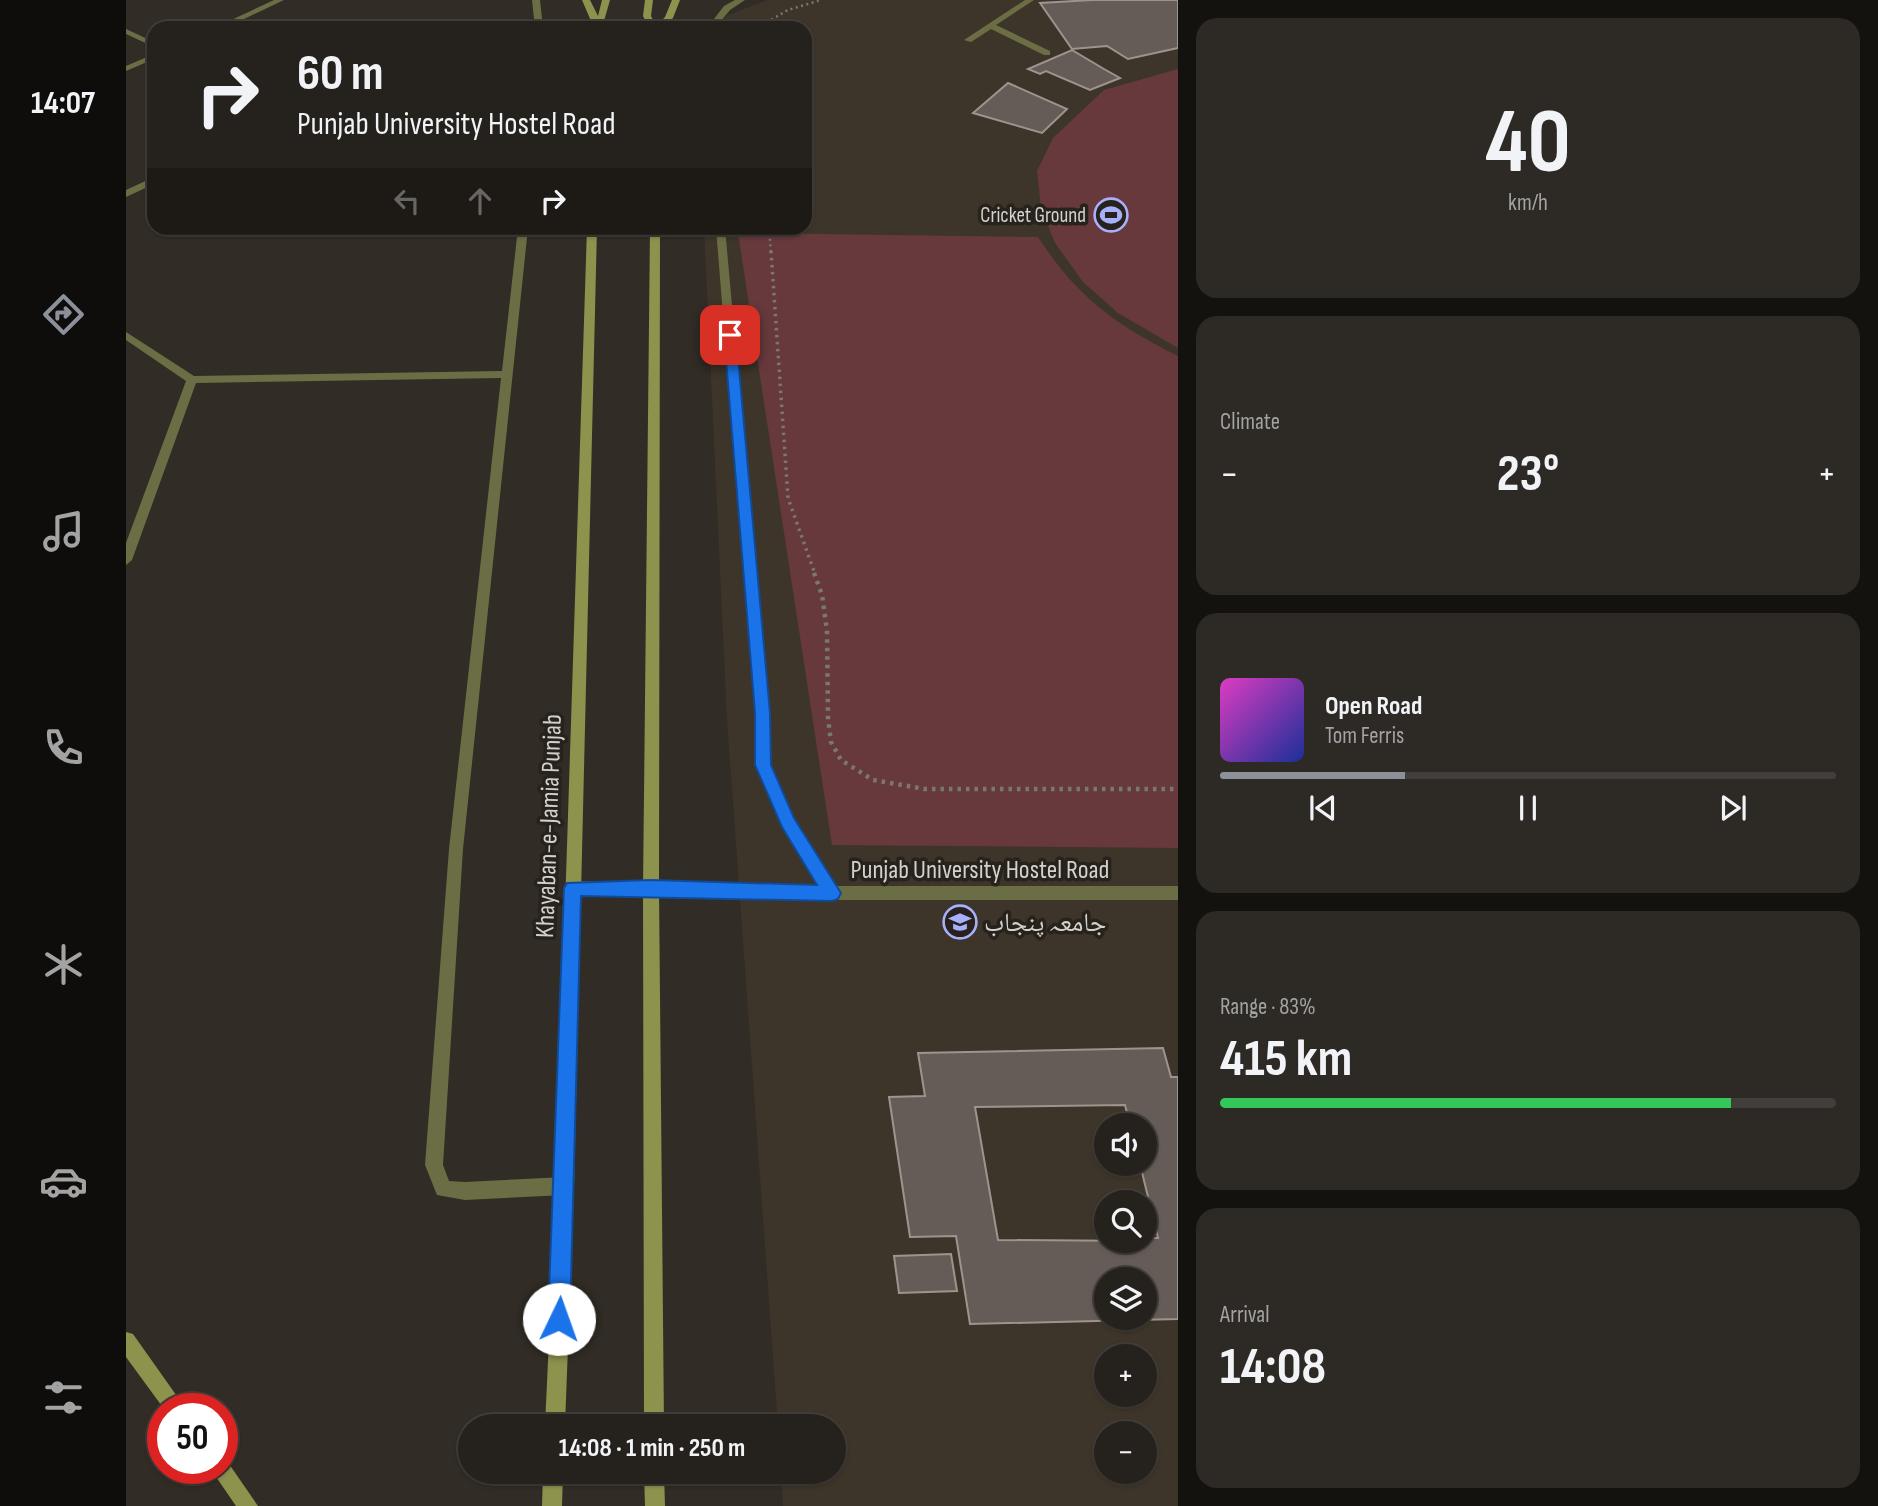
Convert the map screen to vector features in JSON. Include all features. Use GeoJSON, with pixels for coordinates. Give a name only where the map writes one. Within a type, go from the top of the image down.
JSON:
{"type":"FeatureCollection","features":[{"type":"Feature","properties":{"kind":"main road"},"geometry":{"type":"LineString","coordinates":[[586,0],[595,21]]}},
{"type":"Feature","properties":{"kind":"main road"},"geometry":{"type":"LineString","coordinates":[[600,21],[606,0]]}},
{"type":"Feature","properties":{"kind":"main road"},"geometry":{"type":"LineString","coordinates":[[649,0],[647,16],[651,21]]}},
{"type":"Feature","properties":{"kind":"main road"},"geometry":{"type":"LineString","coordinates":[[665,21],[676,0]]}},
{"type":"Feature","properties":{"kind":"main road","name":"Khayaban-e-Jamia Punjab"},"geometry":{"type":"LineString","coordinates":[[556,1414],[565,1186],[592,235]]}},
{"type":"Feature","properties":{"kind":"main road"},"geometry":{"type":"LineString","coordinates":[[654,1414],[651,888],[655,235]]}},
{"type":"Feature","properties":{"kind":"main road"},"geometry":{"type":"LineString","coordinates":[[126,1341],[164,1393]]}},
{"type":"Feature","properties":{"kind":"main road"},"geometry":{"type":"LineString","coordinates":[[232,1484],[248,1506]]}},
{"type":"Feature","properties":{"kind":"main road"},"geometry":{"type":"LineString","coordinates":[[552,1506],[553,1484]]}},
{"type":"Feature","properties":{"kind":"main road"},"geometry":{"type":"LineString","coordinates":[[654,1484],[655,1506]]}},
{"type":"Feature","properties":{"kind":"street"},"geometry":{"type":"LineString","coordinates":[[234,21],[281,0]]}},
{"type":"Feature","properties":{"kind":"street"},"geometry":{"type":"LineString","coordinates":[[536,0],[538,21]]}},
{"type":"Feature","properties":{"kind":"street"},"geometry":{"type":"LineString","coordinates":[[717,21],[727,8],[741,0]]}},
{"type":"Feature","properties":{"kind":"street"},"geometry":{"type":"LineString","coordinates":[[968,40],[1030,0]]}},
{"type":"Feature","properties":{"kind":"street"},"geometry":{"type":"LineString","coordinates":[[991,26],[1047,53]]}},
{"type":"Feature","properties":{"kind":"street"},"geometry":{"type":"LineString","coordinates":[[126,31],[147,42]]}},
{"type":"Feature","properties":{"kind":"street"},"geometry":{"type":"LineString","coordinates":[[126,69],[147,59]]}},
{"type":"Feature","properties":{"kind":"street"},"geometry":{"type":"LineString","coordinates":[[126,194],[147,184]]}},
{"type":"Feature","properties":{"kind":"street"},"geometry":{"type":"LineString","coordinates":[[522,235],[456,849],[435,1165],[443,1189],[465,1191],[565,1186]]}},
{"type":"Feature","properties":{"kind":"street"},"geometry":{"type":"LineString","coordinates":[[721,235],[762,713],[763,765],[788,822],[832,893]]}},
{"type":"Feature","properties":{"kind":"street"},"geometry":{"type":"LineString","coordinates":[[126,335],[192,380],[508,374]]}},
{"type":"Feature","properties":{"kind":"street"},"geometry":{"type":"LineString","coordinates":[[126,560],[192,380]]}},
{"type":"Feature","properties":{"kind":"street","name":"Punjab University Hostel Road"},"geometry":{"type":"LineString","coordinates":[[573,888],[832,893],[1178,893]]}},
{"type":"Feature","properties":{"kind":"path"},"geometry":{"type":"LineString","coordinates":[[768,21],[780,13],[821,0]]}},
{"type":"Feature","properties":{"kind":"path"},"geometry":{"type":"LineString","coordinates":[[769,235],[788,498],[822,595],[827,631],[828,718],[831,742],[841,760],[873,780],[925,789],[1178,789]]}},
{"type":"Feature","properties":{"kind":"shaded area","name":"جامعہ پنجاب"},"geometry":{"type":"Polygon","coordinates":[[[767,0],[1178,0],[1178,1506],[783,1506],[782,1484],[846,1484],[846,1414],[777,1414],[727,719],[704,235],[812,235],[812,21],[720,21],[728,15],[767,0]]]}},
{"type":"Feature","properties":{"kind":"shaded area","name":"Cricket Ground"},"geometry":{"type":"Polygon","coordinates":[[[1178,69],[1178,348],[1118,313],[1083,282],[1055,243],[1041,208],[1037,171],[1053,138],[1104,90],[1178,69]]]}},
{"type":"Feature","properties":{"kind":"shaded area"},"geometry":{"type":"Polygon","coordinates":[[[738,235],[1038,237],[1067,276],[1099,307],[1135,332],[1178,356],[1178,848],[832,845],[738,235]]]}},
{"type":"Feature","properties":{"kind":"building"},"geometry":{"type":"Polygon","coordinates":[[[1178,0],[1178,48],[1128,59],[1107,46],[1072,49],[1040,3],[1178,0]]]}},
{"type":"Feature","properties":{"kind":"building"},"geometry":{"type":"Polygon","coordinates":[[[1072,50],[1120,78],[1090,90],[1046,71],[1040,74],[1028,69],[1072,50]]]}},
{"type":"Feature","properties":{"kind":"building"},"geometry":{"type":"Polygon","coordinates":[[[1008,83],[1067,109],[1042,133],[973,113],[1008,83]]]}},
{"type":"Feature","properties":{"kind":"building"},"geometry":{"type":"Polygon","coordinates":[[[1163,1048],[1171,1077],[1178,1077],[1178,1319],[1157,1320],[1157,1267],[1094,1267],[1094,1321],[970,1324],[956,1236],[910,1237],[889,1097],[925,1096],[918,1053],[1163,1048]],[[1125,1105],[975,1107],[998,1240],[1094,1241],[1094,1253],[1157,1253],[1157,1190],[1146,1190],[1143,1176],[1157,1176],[1157,1113],[1127,1113],[1125,1105]]]}},
{"type":"Feature","properties":{"kind":"building"},"geometry":{"type":"Polygon","coordinates":[[[951,1254],[957,1291],[899,1293],[894,1256],[951,1254]]]}},
{"type":"Feature","properties":{"kind":"place","name":"Cricket Ground"},"geometry":{"type":"Point","coordinates":[1111,215]}},
{"type":"Feature","properties":{"kind":"place","name":"جامعہ پنجاب"},"geometry":{"type":"Point","coordinates":[960,922]}},
{"type":"Feature","properties":{"kind":"route"},"geometry":{"type":"LineString","coordinates":[[559,1319],[573,888],[832,893],[788,822],[763,765],[762,713],[730,335]]}}]}
